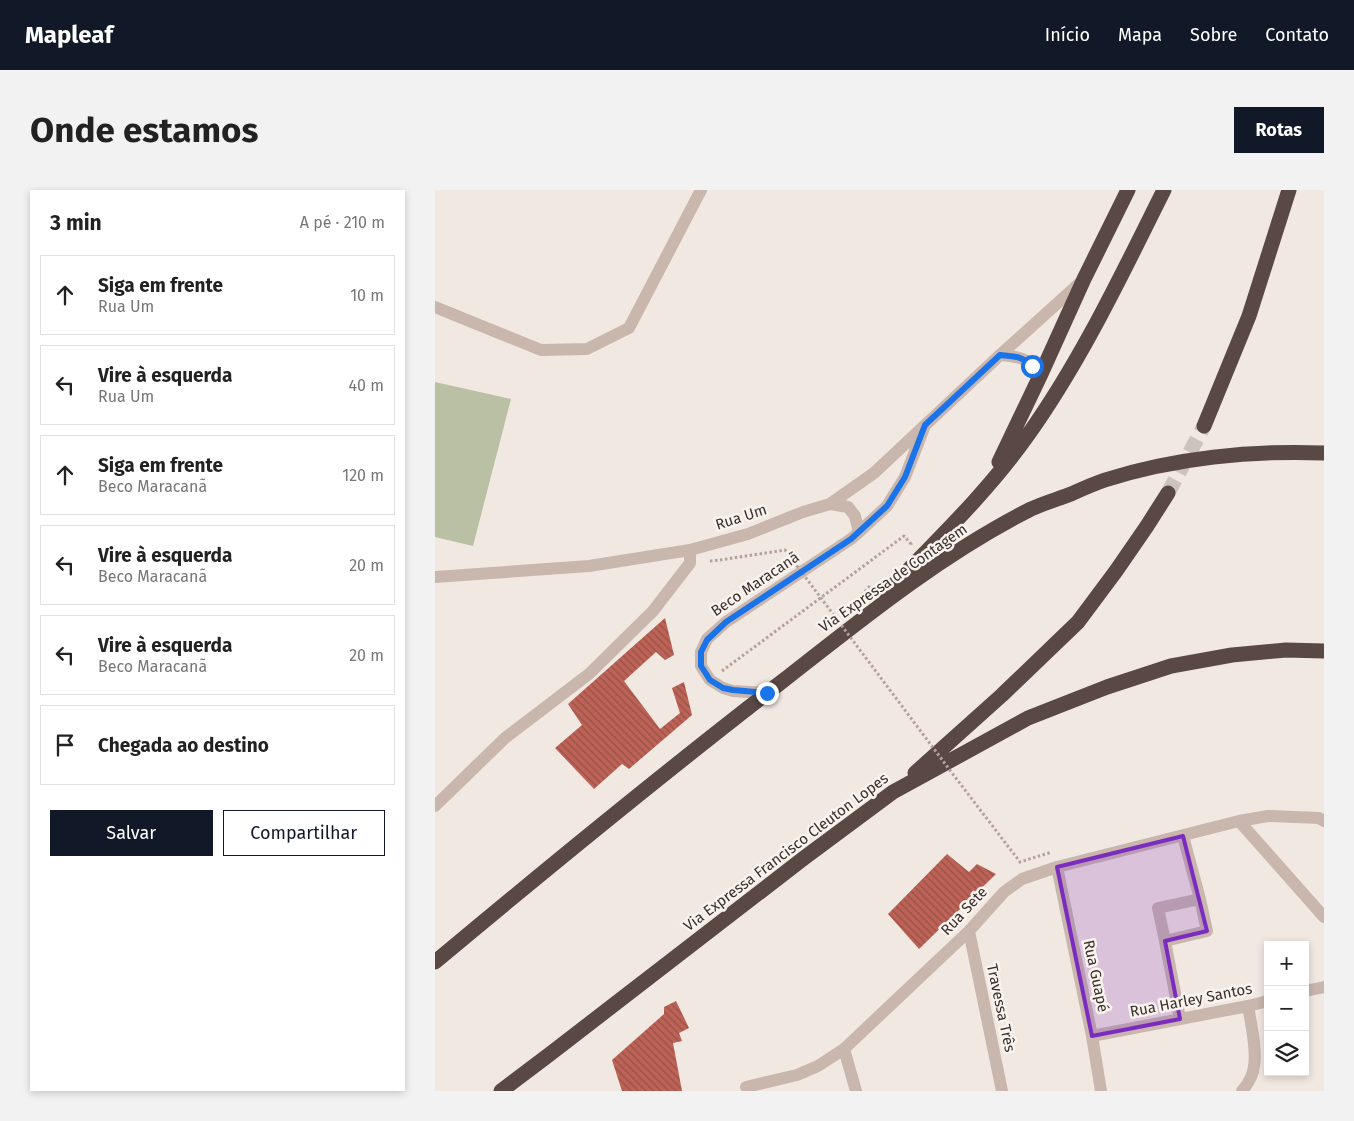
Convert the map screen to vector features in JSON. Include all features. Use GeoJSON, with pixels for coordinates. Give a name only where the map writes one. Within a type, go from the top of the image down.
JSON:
{"type":"FeatureCollection","features":[{"type":"Feature","properties":{"kind":"highway"},"geometry":{"type":"LineString","coordinates":[[986,489],[1084,279],[1128,190]]}},
{"type":"Feature","properties":{"kind":"highway"},"geometry":{"type":"LineString","coordinates":[[861,620],[986,489],[1027,436],[1069,373],[1105,307],[1164,190]]}},
{"type":"Feature","properties":{"kind":"highway"},"geometry":{"type":"LineString","coordinates":[[1204,426],[1249,316],[1289,190]]}},
{"type":"Feature","properties":{"kind":"highway","name":"Via Expressa de Contagem"},"geometry":{"type":"LineString","coordinates":[[767,693],[861,620],[960,549],[1033,508],[1105,480],[1166,464],[1201,458],[1289,451],[1324,452]]}},
{"type":"Feature","properties":{"kind":"highway"},"geometry":{"type":"LineString","coordinates":[[893,792],[1002,695],[1078,622],[1121,564],[1168,493]]}},
{"type":"Feature","properties":{"kind":"highway","name":"Via Expressa Francisco Cleuton Lopes"},"geometry":{"type":"LineString","coordinates":[[501,1091],[893,792],[1028,718],[1107,687],[1171,666],[1232,655],[1286,650],[1324,651]]}},
{"type":"Feature","properties":{"kind":"highway"},"geometry":{"type":"LineString","coordinates":[[435,962],[525,887],[767,693]]}},
{"type":"Feature","properties":{"kind":"street"},"geometry":{"type":"LineString","coordinates":[[435,307],[541,350],[587,349],[629,328],[701,190]]}},
{"type":"Feature","properties":{"kind":"street","name":"Rua Um"},"geometry":{"type":"LineString","coordinates":[[435,577],[589,566],[690,550],[749,534],[803,512],[830,504],[874,473],[1084,279]]}},
{"type":"Feature","properties":{"kind":"street"},"geometry":{"type":"LineString","coordinates":[[1000,355],[1016,356],[1026,360],[1041,374]]}},
{"type":"Feature","properties":{"kind":"street","name":"Beco Maracanã"},"geometry":{"type":"LineString","coordinates":[[710,680],[701,666],[701,652],[707,640],[726,622],[851,539],[887,506],[905,477],[925,425]]}},
{"type":"Feature","properties":{"kind":"street"},"geometry":{"type":"LineString","coordinates":[[830,504],[847,507],[855,516],[859,532]]}},
{"type":"Feature","properties":{"kind":"street"},"geometry":{"type":"LineString","coordinates":[[435,806],[505,738],[589,674],[653,611],[690,564],[690,550]]}},
{"type":"Feature","properties":{"kind":"street"},"geometry":{"type":"LineString","coordinates":[[710,680],[723,688],[767,693]]}},
{"type":"Feature","properties":{"kind":"street","name":"Rua Sete"},"geometry":{"type":"LineString","coordinates":[[746,1087],[797,1075],[818,1066],[844,1049],[969,931],[1004,892],[1022,879],[1057,868],[1239,821],[1268,816],[1322,822]]}},
{"type":"Feature","properties":{"kind":"street"},"geometry":{"type":"LineString","coordinates":[[1239,821],[1324,918]]}},
{"type":"Feature","properties":{"kind":"street"},"geometry":{"type":"LineString","coordinates":[[1165,941],[1207,931],[1183,836]]}},
{"type":"Feature","properties":{"kind":"street","name":"Rua Guapé"},"geometry":{"type":"LineString","coordinates":[[1057,868],[1092,1036],[1098,1091]]}},
{"type":"Feature","properties":{"kind":"street"},"geometry":{"type":"LineString","coordinates":[[1180,1019],[1158,908],[1200,899]]}},
{"type":"Feature","properties":{"kind":"street","name":"Travessa Três"},"geometry":{"type":"LineString","coordinates":[[969,931],[1002,1091]]}},
{"type":"Feature","properties":{"kind":"street"},"geometry":{"type":"LineString","coordinates":[[1309,991],[1324,987]]}},
{"type":"Feature","properties":{"kind":"street","name":"Rua Harley Santos"},"geometry":{"type":"LineString","coordinates":[[1092,1036],[1264,1002]]}},
{"type":"Feature","properties":{"kind":"street"},"geometry":{"type":"LineString","coordinates":[[1242,1091],[1249,1083],[1255,1066],[1248,1006]]}},
{"type":"Feature","properties":{"kind":"street"},"geometry":{"type":"LineString","coordinates":[[844,1049],[856,1091]]}},
{"type":"Feature","properties":{"kind":"path"},"geometry":{"type":"LineString","coordinates":[[710,680],[904,536],[911,544]]}},
{"type":"Feature","properties":{"kind":"path"},"geometry":{"type":"LineString","coordinates":[[720,560],[785,550],[1021,862],[1052,852]]}},
{"type":"Feature","properties":{"kind":"highlighted area"},"geometry":{"type":"Polygon","coordinates":[[[1183,836],[1207,931],[1165,941],[1180,1019],[1092,1036],[1057,867],[1183,836]]]}},
{"type":"Feature","properties":{"kind":"green space"},"geometry":{"type":"Polygon","coordinates":[[[435,382],[511,399],[473,546],[435,537],[435,382]]]}},
{"type":"Feature","properties":{"kind":"building"},"geometry":{"type":"Polygon","coordinates":[[[665,618],[674,655],[665,660],[656,652],[624,681],[660,729],[680,713],[672,688],[684,682],[692,715],[629,769],[622,764],[594,789],[555,748],[582,725],[568,704],[665,618]]]}},
{"type":"Feature","properties":{"kind":"building"},"geometry":{"type":"Polygon","coordinates":[[[947,854],[969,872],[977,864],[996,874],[919,949],[888,914],[947,854]]]}},
{"type":"Feature","properties":{"kind":"building"},"geometry":{"type":"Polygon","coordinates":[[[676,1001],[689,1028],[679,1033],[682,1041],[673,1043],[682,1091],[622,1091],[612,1060],[664,1014],[664,1007],[676,1001]]]}},
{"type":"Feature","properties":{"kind":"tunnel"},"geometry":{"type":"LineString","coordinates":[[1168,493],[1204,426]]}},
{"type":"Feature","properties":{"kind":"route"},"geometry":{"type":"LineString","coordinates":[[767,693],[723,688],[710,680],[701,666],[701,652],[707,640],[726,622],[851,539],[887,506],[905,477],[925,425],[1000,355],[1016,356],[1026,360],[1032,366]]}}]}
